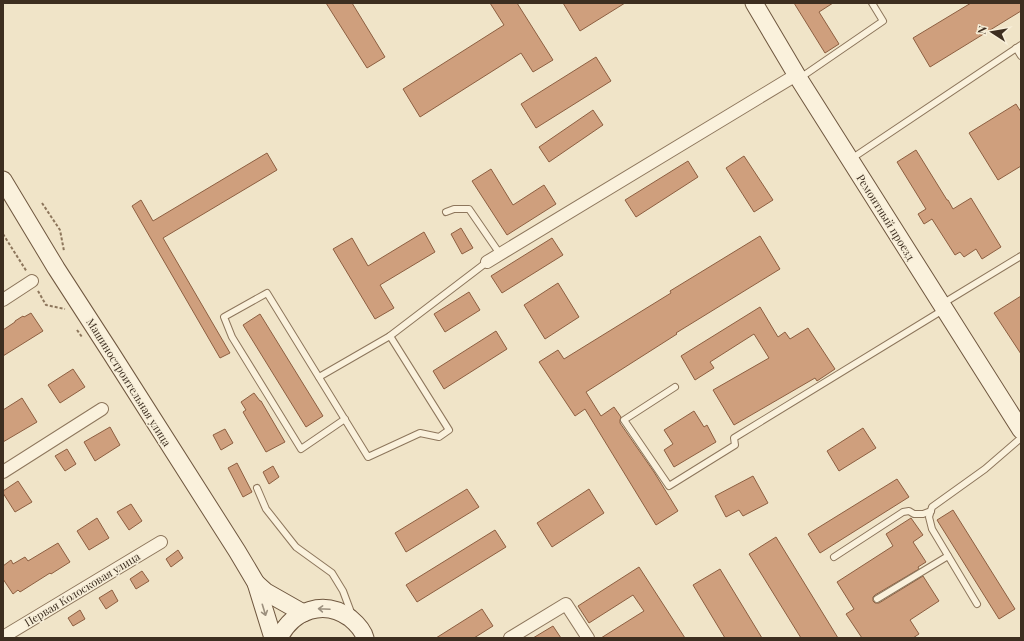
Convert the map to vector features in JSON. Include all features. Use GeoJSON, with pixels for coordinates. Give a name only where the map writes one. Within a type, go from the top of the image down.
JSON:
{"type":"FeatureCollection","features":[{"type":"Feature","properties":{"kind":"street","name":"Ремонтный проезд"},"geometry":{"type":"LineString","coordinates":[[754,3],[850,160],[943,307],[1019,422]]}},
{"type":"Feature","properties":{"kind":"street"},"geometry":{"type":"LineString","coordinates":[[487,262],[798,77]]}},
{"type":"Feature","properties":{"kind":"street","name":"Машиностроительная улица"},"geometry":{"type":"LineString","coordinates":[[3,180],[56,268],[256,583],[273,638]]}},
{"type":"Feature","properties":{"kind":"street"},"geometry":{"type":"LineString","coordinates":[[3,300],[32,281]]}},
{"type":"Feature","properties":{"kind":"street"},"geometry":{"type":"LineString","coordinates":[[3,472],[102,409]]}},
{"type":"Feature","properties":{"kind":"street","name":"Первая Колосковая улица"},"geometry":{"type":"LineString","coordinates":[[3,637],[161,542]]}},
{"type":"Feature","properties":{"kind":"street","name":"Машиностроительная улица"},"geometry":{"type":"LineString","coordinates":[[256,583],[266,592],[302,613]]}},
{"type":"Feature","properties":{"kind":"street"},"geometry":{"type":"LineString","coordinates":[[510,638],[566,604],[588,638]]}},
{"type":"Feature","properties":{"kind":"street"},"geometry":{"type":"LineString","coordinates":[[279,638],[291,621],[302,613],[316,609],[330,609],[344,614],[355,622],[365,638]]}},
{"type":"Feature","properties":{"kind":"lane"},"geometry":{"type":"LineString","coordinates":[[798,77],[882,21],[872,3]]}},
{"type":"Feature","properties":{"kind":"lane"},"geometry":{"type":"LineString","coordinates":[[850,160],[1019,47],[1021,56]]}},
{"type":"Feature","properties":{"kind":"lane"},"geometry":{"type":"LineString","coordinates":[[446,212],[454,208],[469,209],[500,254]]}},
{"type":"Feature","properties":{"kind":"lane"},"geometry":{"type":"LineString","coordinates":[[675,387],[624,420],[669,486],[735,445],[734,438],[943,307],[1021,256]]}},
{"type":"Feature","properties":{"kind":"lane"},"geometry":{"type":"LineString","coordinates":[[318,377],[390,336],[487,262]]}},
{"type":"Feature","properties":{"kind":"lane"},"geometry":{"type":"LineString","coordinates":[[345,419],[302,450],[232,337],[224,317],[267,293],[318,377],[345,419],[368,457],[420,433],[439,437],[449,430],[390,336]]}},
{"type":"Feature","properties":{"kind":"lane"},"geometry":{"type":"LineString","coordinates":[[977,604],[932,529],[929,517],[932,507],[985,468],[1021,438]]}},
{"type":"Feature","properties":{"kind":"lane"},"geometry":{"type":"LineString","coordinates":[[257,488],[266,509],[296,547],[332,574],[343,591],[355,622]]}},
{"type":"Feature","properties":{"kind":"lane"},"geometry":{"type":"LineString","coordinates":[[834,556],[903,512],[909,511],[914,514],[923,514],[931,511]]}},
{"type":"Feature","properties":{"kind":"lane"},"geometry":{"type":"LineString","coordinates":[[877,599],[948,556]]}},
{"type":"Feature","properties":{"kind":"building"},"geometry":{"type":"Polygon","coordinates":[[[326,3],[352,3],[385,57],[367,68],[326,3]]]}},
{"type":"Feature","properties":{"kind":"building"},"geometry":{"type":"Polygon","coordinates":[[[490,3],[517,3],[553,60],[533,72],[521,53],[420,117],[403,89],[504,25],[490,3]]]}},
{"type":"Feature","properties":{"kind":"building"},"geometry":{"type":"Polygon","coordinates":[[[563,3],[625,3],[580,31],[563,3]]]}},
{"type":"Feature","properties":{"kind":"building"},"geometry":{"type":"Polygon","coordinates":[[[794,3],[833,3],[819,12],[839,44],[825,53],[794,3]]]}},
{"type":"Feature","properties":{"kind":"building"},"geometry":{"type":"Polygon","coordinates":[[[971,3],[1021,3],[1021,11],[930,67],[913,38],[971,3]]]}},
{"type":"Feature","properties":{"kind":"building"},"geometry":{"type":"Polygon","coordinates":[[[596,57],[611,81],[536,128],[521,104],[596,57]]]}},
{"type":"Feature","properties":{"kind":"building"},"geometry":{"type":"Polygon","coordinates":[[[1016,104],[1021,112],[1021,166],[998,180],[969,133],[1016,104]]]}},
{"type":"Feature","properties":{"kind":"building"},"geometry":{"type":"Polygon","coordinates":[[[593,110],[603,125],[549,162],[539,147],[593,110]]]}},
{"type":"Feature","properties":{"kind":"building"},"geometry":{"type":"Polygon","coordinates":[[[916,150],[953,209],[971,198],[1001,247],[982,259],[976,249],[964,257],[960,252],[955,255],[932,219],[924,224],[918,214],[926,209],[897,162],[916,150]]]}},
{"type":"Feature","properties":{"kind":"building"},"geometry":{"type":"Polygon","coordinates":[[[267,153],[277,170],[163,238],[230,353],[220,358],[132,206],[141,200],[153,221],[267,153]]]}},
{"type":"Feature","properties":{"kind":"building"},"geometry":{"type":"Polygon","coordinates":[[[744,156],[773,200],[754,212],[726,168],[744,156]]]}},
{"type":"Feature","properties":{"kind":"building"},"geometry":{"type":"Polygon","coordinates":[[[688,161],[698,177],[636,217],[625,200],[688,161]]]}},
{"type":"Feature","properties":{"kind":"building"},"geometry":{"type":"Polygon","coordinates":[[[491,169],[513,205],[544,185],[556,204],[507,235],[472,181],[491,169]]]}},
{"type":"Feature","properties":{"kind":"building"},"geometry":{"type":"Polygon","coordinates":[[[461,228],[473,248],[462,254],[451,234],[461,228]]]}},
{"type":"Feature","properties":{"kind":"building"},"geometry":{"type":"Polygon","coordinates":[[[424,232],[435,252],[380,285],[394,308],[375,319],[333,249],[352,238],[368,266],[424,232]]]}},
{"type":"Feature","properties":{"kind":"building"},"geometry":{"type":"Polygon","coordinates":[[[760,236],[780,269],[676,333],[677,334],[586,392],[601,416],[614,407],[621,417],[620,423],[654,472],[678,511],[656,525],[585,409],[575,416],[539,362],[558,350],[564,359],[671,293],[670,291],[760,236]]]}},
{"type":"Feature","properties":{"kind":"building"},"geometry":{"type":"Polygon","coordinates":[[[552,238],[563,255],[502,293],[491,276],[552,238]]]}},
{"type":"Feature","properties":{"kind":"building"},"geometry":{"type":"Polygon","coordinates":[[[558,283],[579,317],[545,339],[524,305],[558,283]]]}},
{"type":"Feature","properties":{"kind":"building"},"geometry":{"type":"Polygon","coordinates":[[[469,292],[480,310],[445,332],[434,314],[469,292]]]}},
{"type":"Feature","properties":{"kind":"building"},"geometry":{"type":"Polygon","coordinates":[[[1021,296],[1021,354],[994,313],[1021,296]]]}},
{"type":"Feature","properties":{"kind":"building"},"geometry":{"type":"Polygon","coordinates":[[[760,307],[778,337],[785,332],[790,339],[808,328],[835,369],[817,381],[815,378],[734,425],[713,390],[769,358],[754,334],[710,362],[714,368],[695,380],[681,356],[760,307]]]}},
{"type":"Feature","properties":{"kind":"building"},"geometry":{"type":"Polygon","coordinates":[[[31,313],[43,331],[3,356],[3,330],[23,316],[24,317],[31,313]]]}},
{"type":"Feature","properties":{"kind":"building"},"geometry":{"type":"Polygon","coordinates":[[[260,314],[323,416],[306,427],[243,325],[260,314]]]}},
{"type":"Feature","properties":{"kind":"building"},"geometry":{"type":"Polygon","coordinates":[[[496,331],[507,349],[444,389],[433,371],[496,331]]]}},
{"type":"Feature","properties":{"kind":"building"},"geometry":{"type":"Polygon","coordinates":[[[73,369],[85,387],[60,403],[48,385],[73,369]]]}},
{"type":"Feature","properties":{"kind":"building"},"geometry":{"type":"Polygon","coordinates":[[[254,393],[261,401],[285,442],[266,452],[243,412],[246,410],[241,402],[254,393]]]}},
{"type":"Feature","properties":{"kind":"building"},"geometry":{"type":"Polygon","coordinates":[[[22,398],[37,422],[3,442],[3,410],[22,398]]]}},
{"type":"Feature","properties":{"kind":"building"},"geometry":{"type":"Polygon","coordinates":[[[694,411],[704,427],[707,425],[716,442],[674,467],[664,450],[673,444],[664,430],[694,411]]]}},
{"type":"Feature","properties":{"kind":"building"},"geometry":{"type":"Polygon","coordinates":[[[110,427],[120,445],[95,461],[84,442],[110,427]]]}},
{"type":"Feature","properties":{"kind":"building"},"geometry":{"type":"Polygon","coordinates":[[[863,428],[876,448],[839,471],[827,451],[863,428]]]}},
{"type":"Feature","properties":{"kind":"building"},"geometry":{"type":"Polygon","coordinates":[[[225,429],[233,443],[221,450],[213,435],[225,429]]]}},
{"type":"Feature","properties":{"kind":"building"},"geometry":{"type":"Polygon","coordinates":[[[67,449],[76,464],[65,471],[55,456],[67,449]]]}},
{"type":"Feature","properties":{"kind":"building"},"geometry":{"type":"Polygon","coordinates":[[[237,463],[252,492],[243,497],[228,468],[237,463]]]}},
{"type":"Feature","properties":{"kind":"building"},"geometry":{"type":"Polygon","coordinates":[[[273,466],[279,477],[269,484],[263,472],[273,466]]]}},
{"type":"Feature","properties":{"kind":"building"},"geometry":{"type":"Polygon","coordinates":[[[753,476],[768,503],[743,516],[739,510],[726,517],[715,496],[753,476]]]}},
{"type":"Feature","properties":{"kind":"building"},"geometry":{"type":"Polygon","coordinates":[[[897,479],[909,497],[820,553],[808,534],[897,479]]]}},
{"type":"Feature","properties":{"kind":"building"},"geometry":{"type":"Polygon","coordinates":[[[18,481],[32,502],[15,512],[3,491],[18,481]]]}},
{"type":"Feature","properties":{"kind":"building"},"geometry":{"type":"Polygon","coordinates":[[[467,489],[479,507],[406,552],[395,533],[467,489]]]}},
{"type":"Feature","properties":{"kind":"building"},"geometry":{"type":"Polygon","coordinates":[[[589,489],[604,513],[552,547],[537,523],[589,489]]]}},
{"type":"Feature","properties":{"kind":"building"},"geometry":{"type":"Polygon","coordinates":[[[131,504],[142,521],[129,530],[117,512],[131,504]]]}},
{"type":"Feature","properties":{"kind":"building"},"geometry":{"type":"Polygon","coordinates":[[[953,510],[1015,609],[999,619],[937,520],[953,510]]]}},
{"type":"Feature","properties":{"kind":"building"},"geometry":{"type":"Polygon","coordinates":[[[97,518],[109,538],[89,550],[77,531],[97,518]]]}},
{"type":"Feature","properties":{"kind":"building"},"geometry":{"type":"Polygon","coordinates":[[[911,518],[923,535],[913,542],[926,562],[918,567],[919,569],[875,595],[873,597],[873,601],[875,603],[879,603],[923,576],[939,601],[910,620],[919,634],[913,638],[862,638],[846,614],[854,609],[837,582],[893,546],[886,534],[911,518]]]}},
{"type":"Feature","properties":{"kind":"building"},"geometry":{"type":"Polygon","coordinates":[[[495,530],[506,547],[417,602],[406,585],[495,530]]]}},
{"type":"Feature","properties":{"kind":"building"},"geometry":{"type":"Polygon","coordinates":[[[776,537],[838,638],[801,638],[749,554],[776,537]]]}},
{"type":"Feature","properties":{"kind":"building"},"geometry":{"type":"Polygon","coordinates":[[[58,543],[70,562],[20,592],[18,590],[13,594],[3,579],[3,566],[11,560],[13,564],[25,557],[28,561],[58,543]]]}},
{"type":"Feature","properties":{"kind":"building"},"geometry":{"type":"Polygon","coordinates":[[[178,550],[183,558],[171,567],[166,559],[178,550]]]}},
{"type":"Feature","properties":{"kind":"building"},"geometry":{"type":"Polygon","coordinates":[[[639,567],[685,638],[601,638],[644,611],[633,595],[589,623],[578,606],[639,567]]]}},
{"type":"Feature","properties":{"kind":"building"},"geometry":{"type":"Polygon","coordinates":[[[720,569],[762,638],[725,638],[693,585],[720,569]]]}},
{"type":"Feature","properties":{"kind":"building"},"geometry":{"type":"Polygon","coordinates":[[[142,571],[149,581],[136,589],[130,579],[142,571]]]}},
{"type":"Feature","properties":{"kind":"building"},"geometry":{"type":"Polygon","coordinates":[[[112,590],[118,601],[106,609],[99,598],[112,590]]]}},
{"type":"Feature","properties":{"kind":"building"},"geometry":{"type":"Polygon","coordinates":[[[482,609],[493,626],[474,638],[436,638],[482,609]]]}},
{"type":"Feature","properties":{"kind":"building"},"geometry":{"type":"Polygon","coordinates":[[[80,610],[85,619],[73,626],[68,618],[80,610]]]}},
{"type":"Feature","properties":{"kind":"building"},"geometry":{"type":"Polygon","coordinates":[[[553,626],[561,638],[533,638],[553,626]]]}}]}
